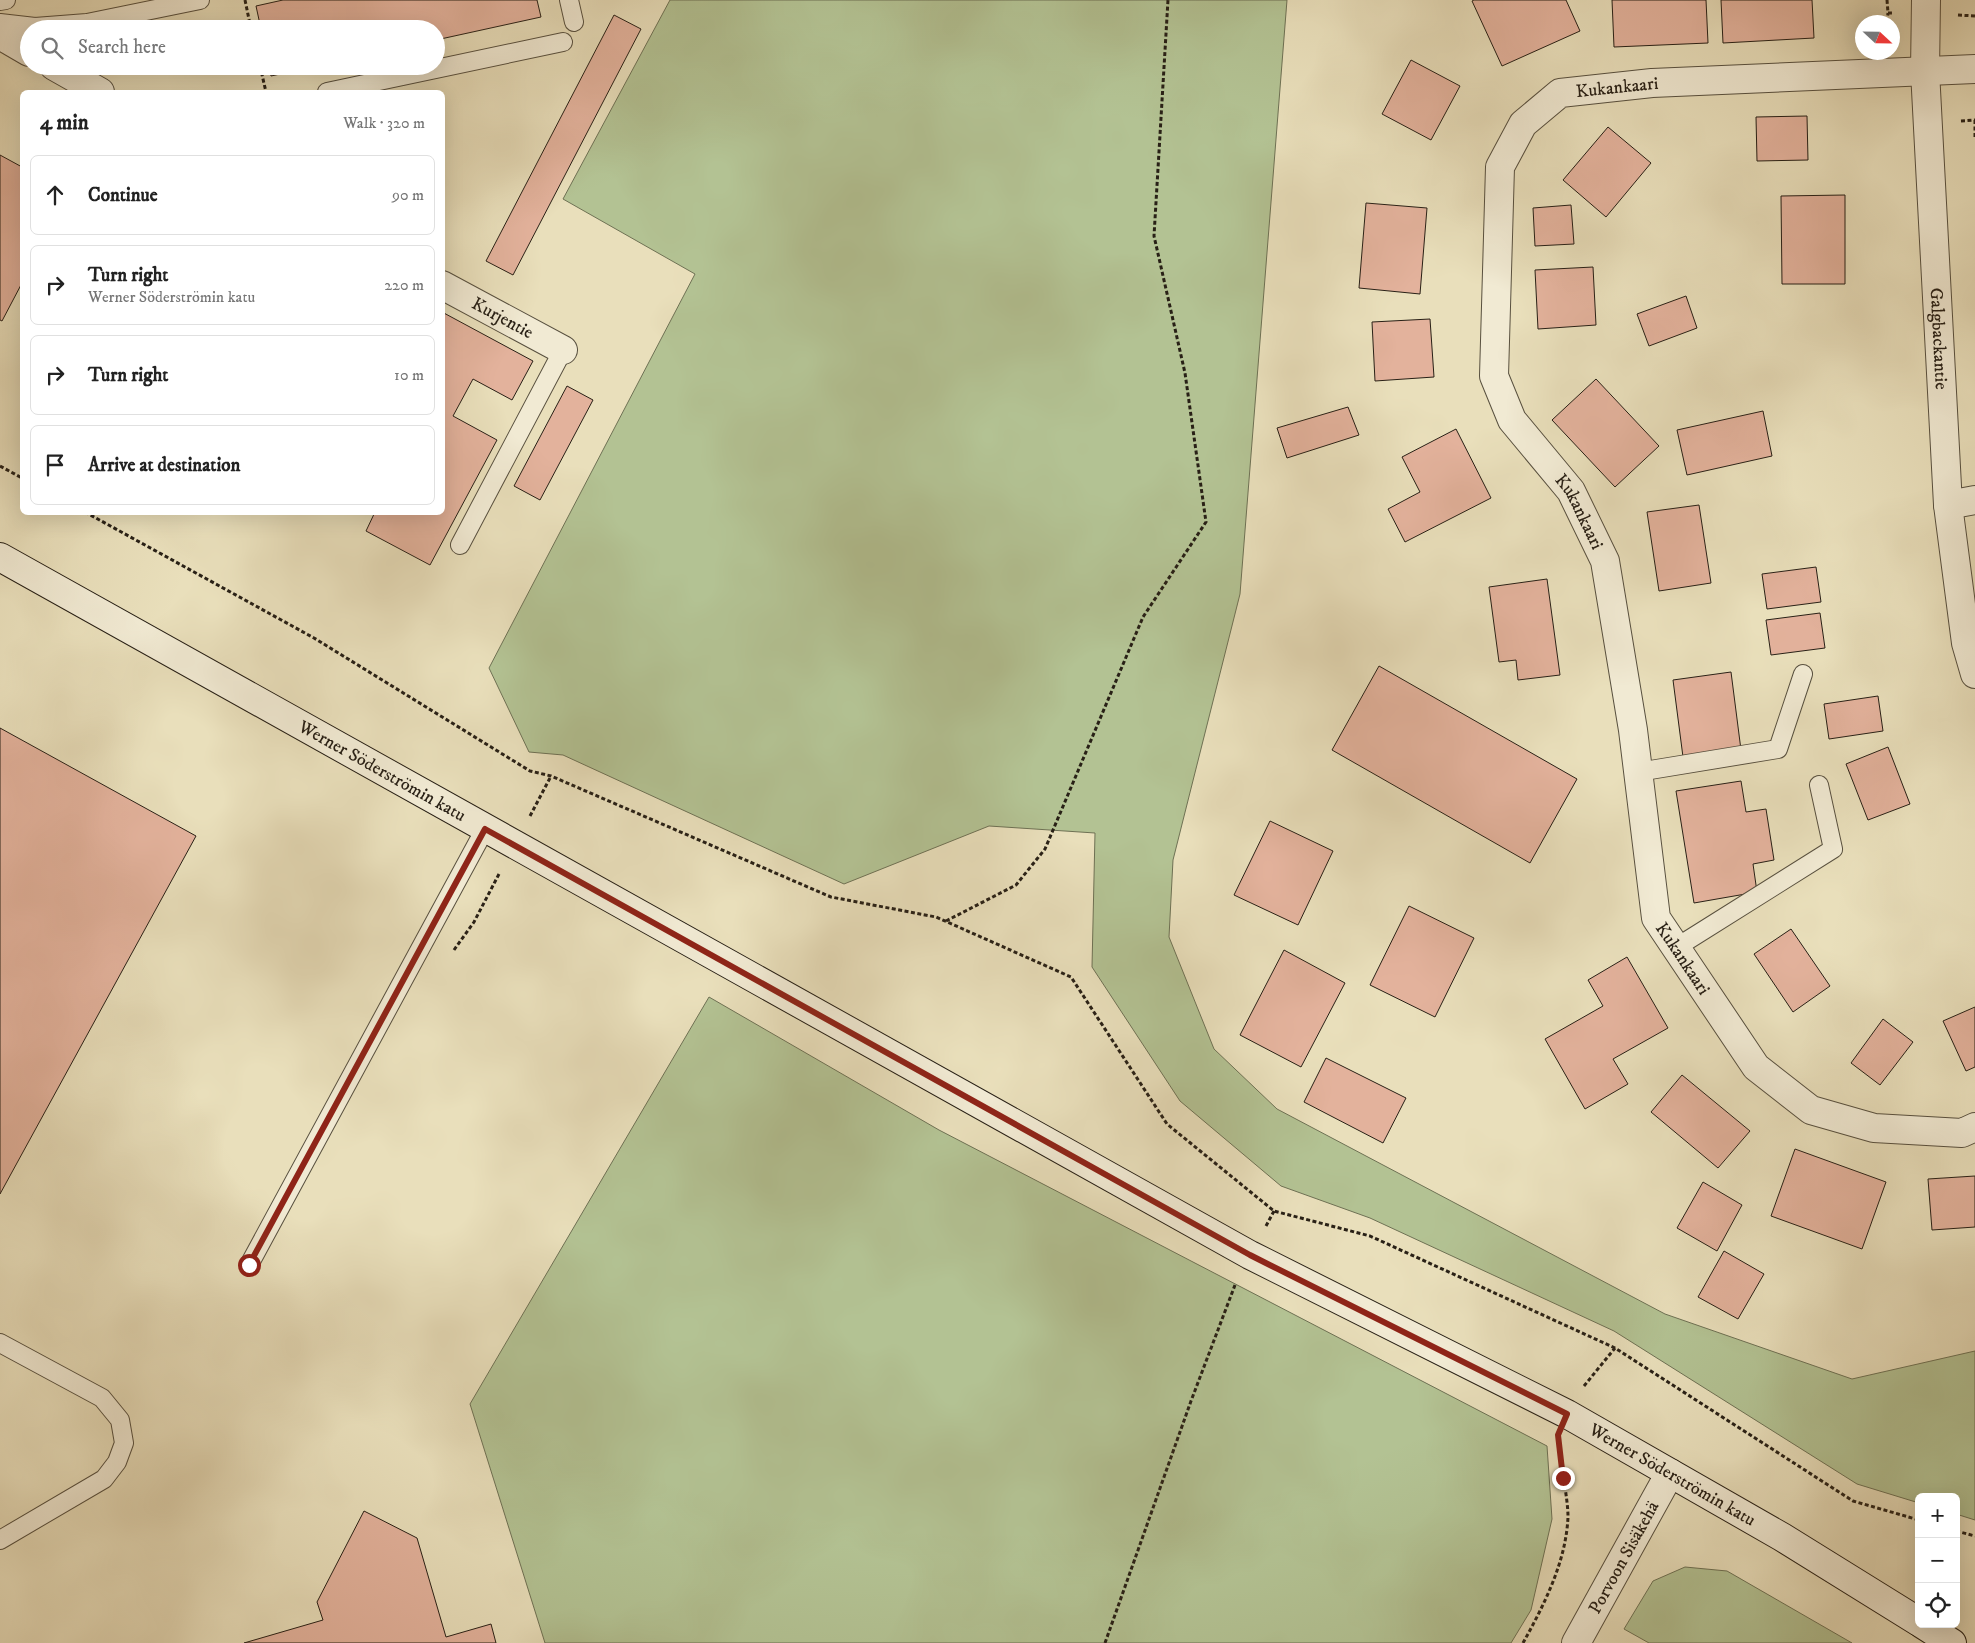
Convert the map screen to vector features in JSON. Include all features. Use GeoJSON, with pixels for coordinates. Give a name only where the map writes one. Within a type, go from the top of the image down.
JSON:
{"type":"FeatureCollection","features":[{"type":"Feature","properties":{"kind":"street","name":"Galgbackantie"},"geometry":{"type":"LineString","coordinates":[[1926,0],[1925,71],[1948,505],[1966,643],[1975,674]]}},
{"type":"Feature","properties":{"kind":"street"},"geometry":{"type":"LineString","coordinates":[[0,35],[20,47]]}},
{"type":"Feature","properties":{"kind":"street","name":"Kukankaari"},"geometry":{"type":"LineString","coordinates":[[1975,69],[1652,83],[1560,93],[1523,124],[1500,167],[1494,376],[1512,420],[1571,491],[1605,561],[1634,730],[1656,918],[1756,1066],[1811,1110],[1874,1128],[1962,1133],[1975,1127]]}},
{"type":"Feature","properties":{"kind":"street"},"geometry":{"type":"LineString","coordinates":[[70,75],[96,90]]}},
{"type":"Feature","properties":{"kind":"street","name":"Kurjentie"},"geometry":{"type":"LineString","coordinates":[[445,287],[563,350]]}},
{"type":"Feature","properties":{"kind":"street"},"geometry":{"type":"LineString","coordinates":[[1948,505],[1975,500]]}},
{"type":"Feature","properties":{"kind":"street","name":"Werner Söderströmin katu"},"geometry":{"type":"LineString","coordinates":[[0,557],[1250,1255],[1567,1414],[1782,1538],[1915,1620]]}},
{"type":"Feature","properties":{"kind":"street","name":"Porvoon Sisäkehä"},"geometry":{"type":"LineString","coordinates":[[1576,1643],[1670,1473]]}},
{"type":"Feature","properties":{"kind":"street","name":"Werner Söderströmin katu"},"geometry":{"type":"LineString","coordinates":[[1928,1628],[1952,1643]]}},
{"type":"Feature","properties":{"kind":"lane"},"geometry":{"type":"LineString","coordinates":[[0,1],[6,0]]}},
{"type":"Feature","properties":{"kind":"lane"},"geometry":{"type":"LineString","coordinates":[[106,20],[200,0]]}},
{"type":"Feature","properties":{"kind":"lane"},"geometry":{"type":"LineString","coordinates":[[569,0],[574,22]]}},
{"type":"Feature","properties":{"kind":"lane"},"geometry":{"type":"LineString","coordinates":[[0,23],[20,25]]}},
{"type":"Feature","properties":{"kind":"lane"},"geometry":{"type":"LineString","coordinates":[[445,67],[563,42]]}},
{"type":"Feature","properties":{"kind":"lane"},"geometry":{"type":"LineString","coordinates":[[336,90],[407,75]]}},
{"type":"Feature","properties":{"kind":"lane"},"geometry":{"type":"LineString","coordinates":[[460,546],[563,350]]}},
{"type":"Feature","properties":{"kind":"lane"},"geometry":{"type":"LineString","coordinates":[[1638,772],[1778,750],[1803,674]]}},
{"type":"Feature","properties":{"kind":"lane"},"geometry":{"type":"LineString","coordinates":[[1677,947],[1833,849],[1819,785]]}},
{"type":"Feature","properties":{"kind":"lane"},"geometry":{"type":"LineString","coordinates":[[249,1265],[485,829]]}},
{"type":"Feature","properties":{"kind":"lane"},"geometry":{"type":"LineString","coordinates":[[0,1343],[102,1398],[120,1420],[124,1443],[117,1462],[104,1479],[0,1540]]}},
{"type":"Feature","properties":{"kind":"path"},"geometry":{"type":"LineString","coordinates":[[245,0],[249,20]]}},
{"type":"Feature","properties":{"kind":"path"},"geometry":{"type":"LineString","coordinates":[[946,921],[1016,885],[1045,849],[1143,617],[1206,522],[1185,373],[1154,236],[1168,0]]}},
{"type":"Feature","properties":{"kind":"path"},"geometry":{"type":"LineString","coordinates":[[262,75],[266,90]]}},
{"type":"Feature","properties":{"kind":"path"},"geometry":{"type":"LineString","coordinates":[[1975,120],[1975,137]]}},
{"type":"Feature","properties":{"kind":"path"},"geometry":{"type":"LineString","coordinates":[[0,466],[20,477]]}},
{"type":"Feature","properties":{"kind":"path"},"geometry":{"type":"LineString","coordinates":[[90,515],[314,638],[530,770],[551,776],[831,897],[936,917],[1071,977],[1167,1124],[1274,1211],[1370,1236],[1615,1348],[1853,1501],[1915,1519]]}},
{"type":"Feature","properties":{"kind":"path"},"geometry":{"type":"LineString","coordinates":[[1105,1643],[1191,1401],[1234,1288],[1274,1211]]}},
{"type":"Feature","properties":{"kind":"path"},"geometry":{"type":"LineString","coordinates":[[1523,1643],[1551,1589],[1563,1549],[1568,1516],[1558,1435],[1576,1396],[1615,1348]]}},
{"type":"Feature","properties":{"kind":"path"},"geometry":{"type":"LineString","coordinates":[[1960,1532],[1975,1536]]}},
{"type":"Feature","properties":{"kind":"green space"},"geometry":{"type":"Polygon","coordinates":[[[670,0],[1287,0],[1240,594],[1173,860],[1169,937],[1214,1049],[1277,1109],[1665,1314],[1852,1379],[1975,1351],[1975,1520],[1960,1515],[1960,1493],[1915,1493],[1915,1502],[1857,1484],[1614,1331],[1370,1218],[1281,1186],[1180,1101],[1092,967],[1095,833],[989,826],[844,884],[563,755],[529,752],[489,668],[695,274],[563,199],[670,0]]]}},
{"type":"Feature","properties":{"kind":"green space"},"geometry":{"type":"Polygon","coordinates":[[[709,997],[939,1130],[1547,1446],[1552,1519],[1531,1610],[1511,1643],[545,1643],[470,1404],[709,997]]]}},
{"type":"Feature","properties":{"kind":"green space"},"geometry":{"type":"Polygon","coordinates":[[[1685,1567],[1727,1571],[1852,1643],[1649,1643],[1624,1629],[1653,1581],[1685,1567]]]}},
{"type":"Feature","properties":{"kind":"building"},"geometry":{"type":"Polygon","coordinates":[[[283,0],[537,0],[541,17],[445,38],[445,20],[259,20],[256,6],[283,0]]]}},
{"type":"Feature","properties":{"kind":"building"},"geometry":{"type":"Polygon","coordinates":[[[1566,0],[1580,31],[1502,66],[1472,1],[1566,0]]]}},
{"type":"Feature","properties":{"kind":"building"},"geometry":{"type":"Polygon","coordinates":[[[1612,0],[1706,0],[1708,43],[1614,47],[1612,0]]]}},
{"type":"Feature","properties":{"kind":"building"},"geometry":{"type":"Polygon","coordinates":[[[1721,0],[1812,0],[1814,38],[1723,43],[1721,0]]]}},
{"type":"Feature","properties":{"kind":"building"},"geometry":{"type":"Polygon","coordinates":[[[614,15],[641,29],[513,275],[486,261],[614,15]]]}},
{"type":"Feature","properties":{"kind":"building"},"geometry":{"type":"Polygon","coordinates":[[[1411,60],[1460,86],[1431,140],[1382,114],[1411,60]]]}},
{"type":"Feature","properties":{"kind":"building"},"geometry":{"type":"Polygon","coordinates":[[[1807,116],[1808,160],[1757,161],[1756,117],[1807,116]]]}},
{"type":"Feature","properties":{"kind":"building"},"geometry":{"type":"Polygon","coordinates":[[[1608,127],[1651,163],[1606,217],[1563,180],[1608,127]]]}},
{"type":"Feature","properties":{"kind":"building"},"geometry":{"type":"Polygon","coordinates":[[[0,155],[20,166],[20,287],[2,321],[0,320],[0,155]]]}},
{"type":"Feature","properties":{"kind":"building"},"geometry":{"type":"Polygon","coordinates":[[[1845,195],[1845,284],[1782,284],[1781,196],[1845,195]]]}},
{"type":"Feature","properties":{"kind":"building"},"geometry":{"type":"Polygon","coordinates":[[[1366,203],[1427,208],[1420,294],[1359,288],[1366,203]]]}},
{"type":"Feature","properties":{"kind":"building"},"geometry":{"type":"Polygon","coordinates":[[[1571,205],[1574,244],[1535,246],[1533,208],[1571,205]]]}},
{"type":"Feature","properties":{"kind":"building"},"geometry":{"type":"Polygon","coordinates":[[[1593,267],[1596,325],[1538,329],[1535,270],[1593,267]]]}},
{"type":"Feature","properties":{"kind":"building"},"geometry":{"type":"Polygon","coordinates":[[[1686,296],[1697,328],[1649,346],[1637,314],[1686,296]]]}},
{"type":"Feature","properties":{"kind":"building"},"geometry":{"type":"Polygon","coordinates":[[[445,314],[533,361],[512,400],[473,379],[453,416],[497,440],[430,565],[366,531],[374,515],[445,515],[445,314]]]}},
{"type":"Feature","properties":{"kind":"building"},"geometry":{"type":"Polygon","coordinates":[[[1430,319],[1434,377],[1375,381],[1372,322],[1430,319]]]}},
{"type":"Feature","properties":{"kind":"building"},"geometry":{"type":"Polygon","coordinates":[[[1596,379],[1659,446],[1615,487],[1552,420],[1596,379]]]}},
{"type":"Feature","properties":{"kind":"building"},"geometry":{"type":"Polygon","coordinates":[[[567,386],[593,400],[540,500],[514,486],[567,386]]]}},
{"type":"Feature","properties":{"kind":"building"},"geometry":{"type":"Polygon","coordinates":[[[1348,407],[1359,435],[1287,458],[1277,428],[1348,407]]]}},
{"type":"Feature","properties":{"kind":"building"},"geometry":{"type":"Polygon","coordinates":[[[1763,411],[1772,456],[1687,475],[1677,430],[1763,411]]]}},
{"type":"Feature","properties":{"kind":"building"},"geometry":{"type":"Polygon","coordinates":[[[1456,429],[1491,498],[1405,542],[1388,509],[1420,492],[1402,457],[1456,429]]]}},
{"type":"Feature","properties":{"kind":"building"},"geometry":{"type":"Polygon","coordinates":[[[1699,505],[1711,583],[1659,591],[1647,512],[1699,505]]]}},
{"type":"Feature","properties":{"kind":"building"},"geometry":{"type":"Polygon","coordinates":[[[1816,567],[1821,602],[1767,609],[1762,574],[1816,567]]]}},
{"type":"Feature","properties":{"kind":"building"},"geometry":{"type":"Polygon","coordinates":[[[1547,579],[1560,675],[1518,680],[1516,660],[1499,662],[1489,587],[1547,579]]]}},
{"type":"Feature","properties":{"kind":"building"},"geometry":{"type":"Polygon","coordinates":[[[1820,613],[1825,648],[1771,655],[1766,620],[1820,613]]]}},
{"type":"Feature","properties":{"kind":"building"},"geometry":{"type":"Polygon","coordinates":[[[1379,666],[1577,779],[1530,863],[1332,750],[1379,666]]]}},
{"type":"Feature","properties":{"kind":"building"},"geometry":{"type":"Polygon","coordinates":[[[1731,672],[1741,750],[1683,757],[1673,680],[1731,672]]]}},
{"type":"Feature","properties":{"kind":"building"},"geometry":{"type":"Polygon","coordinates":[[[1878,696],[1883,731],[1829,739],[1824,704],[1878,696]]]}},
{"type":"Feature","properties":{"kind":"building"},"geometry":{"type":"Polygon","coordinates":[[[0,728],[196,836],[0,1194],[0,728]]]}},
{"type":"Feature","properties":{"kind":"building"},"geometry":{"type":"Polygon","coordinates":[[[1888,747],[1910,804],[1868,820],[1846,764],[1888,747]]]}},
{"type":"Feature","properties":{"kind":"building"},"geometry":{"type":"Polygon","coordinates":[[[1741,781],[1746,812],[1766,809],[1774,860],[1753,864],[1757,892],[1694,903],[1676,791],[1741,781]]]}},
{"type":"Feature","properties":{"kind":"building"},"geometry":{"type":"Polygon","coordinates":[[[1270,821],[1333,851],[1298,925],[1234,895],[1270,821]]]}},
{"type":"Feature","properties":{"kind":"building"},"geometry":{"type":"Polygon","coordinates":[[[1409,906],[1474,938],[1435,1017],[1370,985],[1409,906]]]}},
{"type":"Feature","properties":{"kind":"building"},"geometry":{"type":"Polygon","coordinates":[[[1791,929],[1830,986],[1793,1012],[1754,954],[1791,929]]]}},
{"type":"Feature","properties":{"kind":"building"},"geometry":{"type":"Polygon","coordinates":[[[1284,950],[1345,983],[1301,1067],[1240,1035],[1284,950]]]}},
{"type":"Feature","properties":{"kind":"building"},"geometry":{"type":"Polygon","coordinates":[[[1627,957],[1668,1028],[1613,1059],[1628,1084],[1585,1109],[1545,1039],[1603,1006],[1588,980],[1627,957]]]}},
{"type":"Feature","properties":{"kind":"building"},"geometry":{"type":"Polygon","coordinates":[[[1975,1007],[1975,1067],[1966,1071],[1943,1021],[1975,1007]]]}},
{"type":"Feature","properties":{"kind":"building"},"geometry":{"type":"Polygon","coordinates":[[[1883,1019],[1913,1042],[1880,1085],[1851,1063],[1883,1019]]]}},
{"type":"Feature","properties":{"kind":"building"},"geometry":{"type":"Polygon","coordinates":[[[1326,1058],[1406,1098],[1383,1143],[1304,1102],[1326,1058]]]}},
{"type":"Feature","properties":{"kind":"building"},"geometry":{"type":"Polygon","coordinates":[[[1682,1075],[1750,1131],[1718,1168],[1651,1112],[1682,1075]]]}},
{"type":"Feature","properties":{"kind":"building"},"geometry":{"type":"Polygon","coordinates":[[[1795,1149],[1886,1182],[1862,1249],[1771,1216],[1795,1149]]]}},
{"type":"Feature","properties":{"kind":"building"},"geometry":{"type":"Polygon","coordinates":[[[1975,1176],[1975,1227],[1932,1230],[1928,1179],[1975,1176]]]}},
{"type":"Feature","properties":{"kind":"building"},"geometry":{"type":"Polygon","coordinates":[[[1703,1182],[1742,1205],[1717,1251],[1677,1228],[1703,1182]]]}},
{"type":"Feature","properties":{"kind":"building"},"geometry":{"type":"Polygon","coordinates":[[[1724,1251],[1764,1274],[1738,1319],[1698,1297],[1724,1251]]]}},
{"type":"Feature","properties":{"kind":"building"},"geometry":{"type":"Polygon","coordinates":[[[364,1511],[417,1538],[446,1637],[491,1624],[496,1643],[244,1643],[323,1620],[317,1602],[364,1511]]]}},
{"type":"Feature","properties":{"kind":"route"},"geometry":{"type":"LineString","coordinates":[[249,1265],[485,829],[1250,1255],[1567,1414],[1558,1435],[1563,1478]]}}]}
